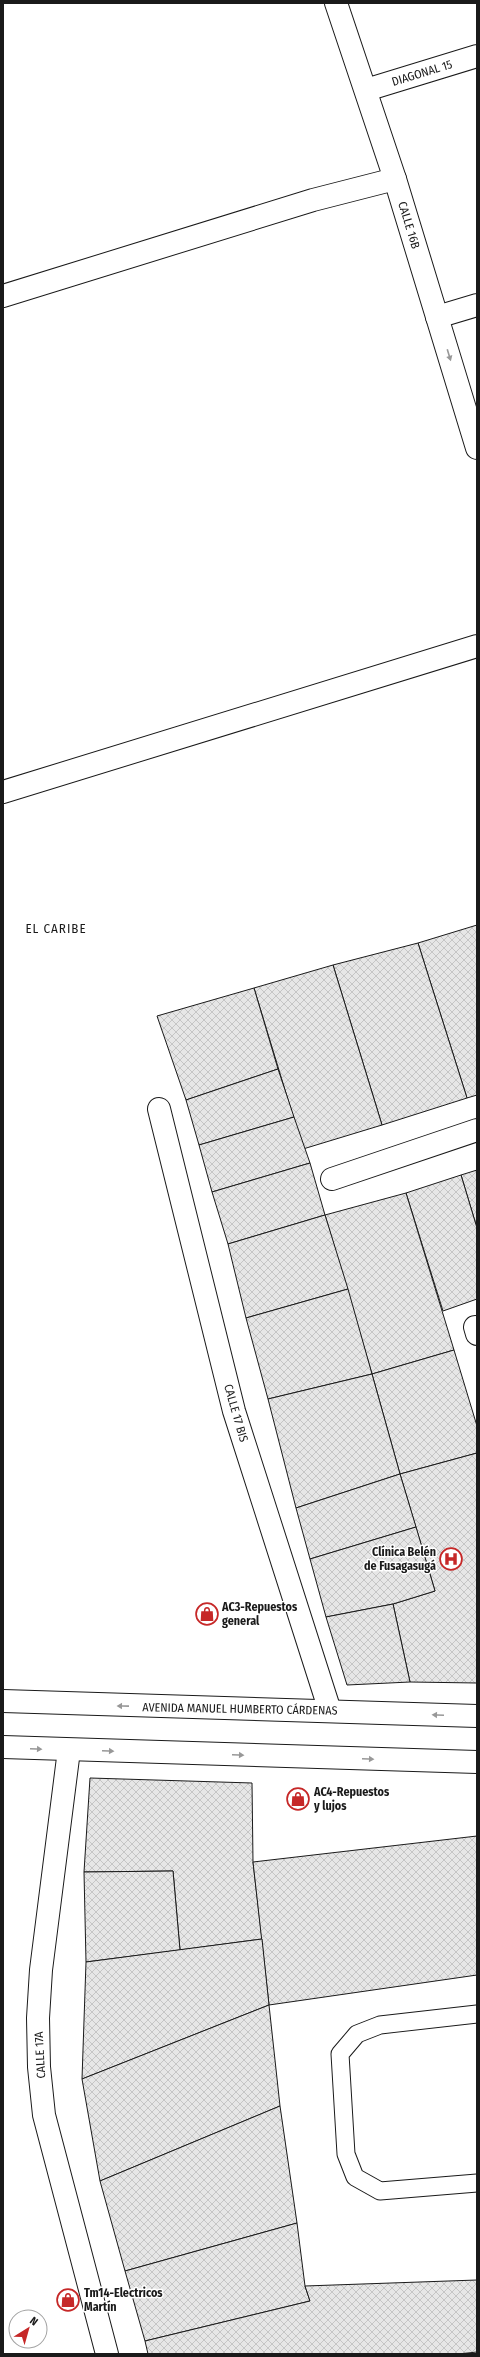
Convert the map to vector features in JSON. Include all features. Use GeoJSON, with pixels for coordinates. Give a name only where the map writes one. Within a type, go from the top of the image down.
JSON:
{"type":"FeatureCollection","features":[{"type":"Feature","properties":{"kind":"street","name":"CALLE 16B"},"geometry":{"type":"LineString","coordinates":[[336,3],[395,179],[477,448]]}},
{"type":"Feature","properties":{"kind":"street","name":"DIAGONAL 15"},"geometry":{"type":"LineString","coordinates":[[366,90],[477,56]]}},
{"type":"Feature","properties":{"kind":"street"},"geometry":{"type":"LineString","coordinates":[[3,296],[313,200],[395,179]]}},
{"type":"Feature","properties":{"kind":"street"},"geometry":{"type":"LineString","coordinates":[[438,317],[477,305]]}},
{"type":"Feature","properties":{"kind":"street"},"geometry":{"type":"LineString","coordinates":[[3,792],[477,646]]}},
{"type":"Feature","properties":{"kind":"street","name":"CALLE 17 BIS"},"geometry":{"type":"LineString","coordinates":[[159,1110],[234,1411],[330,1711]]}},
{"type":"Feature","properties":{"kind":"street"},"geometry":{"type":"LineString","coordinates":[[332,1179],[477,1130]]}},
{"type":"Feature","properties":{"kind":"street","name":"AVENIDA MANUEL HUMBERTO CÁRDENAS"},"geometry":{"type":"LineString","coordinates":[[3,1702],[477,1716]]}},
{"type":"Feature","properties":{"kind":"street"},"geometry":{"type":"LineString","coordinates":[[3,1747],[477,1762]]}},
{"type":"Feature","properties":{"kind":"street","name":"CALLE 17A"},"geometry":{"type":"LineString","coordinates":[[69,1750],[42,1970],[38,2018],[39,2066],[44,2115],[107,2354]]}},
{"type":"Feature","properties":{"kind":"lane"},"geometry":{"type":"LineString","coordinates":[[477,2014],[380,2026],[357,2034],[340,2054],[346,2154],[355,2177],[380,2191],[477,2183]]}},
{"type":"Feature","properties":{"kind":"building"},"geometry":{"type":"Polygon","coordinates":[[[477,925],[477,1095],[467,1098],[418,943],[477,925]]]}},
{"type":"Feature","properties":{"kind":"building"},"geometry":{"type":"Polygon","coordinates":[[[418,943],[467,1098],[382,1125],[333,965],[418,943]]]}},
{"type":"Feature","properties":{"kind":"building"},"geometry":{"type":"Polygon","coordinates":[[[333,965],[382,1125],[303,1149],[254,988],[333,965]]]}},
{"type":"Feature","properties":{"kind":"building"},"geometry":{"type":"Polygon","coordinates":[[[254,988],[278,1069],[186,1100],[157,1016],[254,988]]]}},
{"type":"Feature","properties":{"kind":"building"},"geometry":{"type":"Polygon","coordinates":[[[278,1069],[294,1117],[199,1145],[186,1100],[278,1069]]]}},
{"type":"Feature","properties":{"kind":"building"},"geometry":{"type":"Polygon","coordinates":[[[294,1117],[310,1163],[212,1192],[199,1145],[294,1117]]]}},
{"type":"Feature","properties":{"kind":"building"},"geometry":{"type":"Polygon","coordinates":[[[310,1163],[325,1215],[228,1244],[212,1192],[310,1163]]]}},
{"type":"Feature","properties":{"kind":"building"},"geometry":{"type":"Polygon","coordinates":[[[477,1170],[477,1228],[461,1175],[477,1170]]]}},
{"type":"Feature","properties":{"kind":"building"},"geometry":{"type":"Polygon","coordinates":[[[461,1175],[477,1228],[477,1299],[443,1311],[406,1193],[461,1175]]]}},
{"type":"Feature","properties":{"kind":"building"},"geometry":{"type":"Polygon","coordinates":[[[406,1193],[454,1350],[372,1374],[325,1215],[406,1193]]]}},
{"type":"Feature","properties":{"kind":"building"},"geometry":{"type":"Polygon","coordinates":[[[325,1215],[348,1289],[246,1318],[228,1244],[325,1215]]]}},
{"type":"Feature","properties":{"kind":"building"},"geometry":{"type":"Polygon","coordinates":[[[348,1289],[372,1374],[268,1399],[246,1318],[348,1289]]]}},
{"type":"Feature","properties":{"kind":"building"},"geometry":{"type":"Polygon","coordinates":[[[454,1350],[477,1426],[477,1453],[400,1474],[372,1374],[454,1350]]]}},
{"type":"Feature","properties":{"kind":"building"},"geometry":{"type":"Polygon","coordinates":[[[372,1374],[400,1474],[296,1508],[268,1399],[372,1374]]]}},
{"type":"Feature","properties":{"kind":"building","name":"Clínica Belén de Fusagasugá"},"geometry":{"type":"Polygon","coordinates":[[[477,1453],[477,1683],[410,1682],[393,1604],[435,1591],[400,1474],[477,1453]]]}},
{"type":"Feature","properties":{"kind":"building"},"geometry":{"type":"Polygon","coordinates":[[[400,1474],[416,1527],[310,1559],[296,1508],[400,1474]]]}},
{"type":"Feature","properties":{"kind":"building"},"geometry":{"type":"Polygon","coordinates":[[[416,1527],[435,1591],[393,1604],[326,1617],[310,1559],[416,1527]]]}},
{"type":"Feature","properties":{"kind":"building"},"geometry":{"type":"Polygon","coordinates":[[[393,1604],[410,1682],[347,1685],[326,1617],[393,1604]]]}},
{"type":"Feature","properties":{"kind":"building"},"geometry":{"type":"Polygon","coordinates":[[[90,1778],[252,1783],[253,1862],[262,1939],[180,1950],[173,1871],[84,1872],[90,1778]]]}},
{"type":"Feature","properties":{"kind":"building"},"geometry":{"type":"Polygon","coordinates":[[[477,1836],[477,1975],[269,2005],[253,1862],[477,1836]]]}},
{"type":"Feature","properties":{"kind":"building"},"geometry":{"type":"Polygon","coordinates":[[[173,1871],[180,1950],[86,1962],[84,1872],[173,1871]]]}},
{"type":"Feature","properties":{"kind":"building"},"geometry":{"type":"Polygon","coordinates":[[[262,1939],[269,2005],[82,2079],[86,1962],[262,1939]]]}},
{"type":"Feature","properties":{"kind":"building"},"geometry":{"type":"Polygon","coordinates":[[[269,2005],[280,2106],[100,2181],[82,2079],[269,2005]]]}},
{"type":"Feature","properties":{"kind":"building"},"geometry":{"type":"Polygon","coordinates":[[[280,2106],[297,2223],[125,2271],[100,2181],[280,2106]]]}},
{"type":"Feature","properties":{"kind":"building"},"geometry":{"type":"Polygon","coordinates":[[[297,2223],[305,2286],[310,2301],[145,2341],[125,2271],[297,2223]]]}},
{"type":"Feature","properties":{"kind":"building"},"geometry":{"type":"Polygon","coordinates":[[[477,2280],[477,2352],[458,2354],[148,2354],[145,2341],[310,2301],[305,2286],[477,2280]]]}},
{"type":"Feature","properties":{"kind":"place","name":"Clínica Belén de Fusagasugá"},"geometry":{"type":"Point","coordinates":[451,1559]}},
{"type":"Feature","properties":{"kind":"place","name":"AC3-Repuestos general"},"geometry":{"type":"Point","coordinates":[207,1614]}},
{"type":"Feature","properties":{"kind":"place","name":"AC4-Repuestos y lujos"},"geometry":{"type":"Point","coordinates":[298,1799]}},
{"type":"Feature","properties":{"kind":"place","name":"Tm14-Electricos Martín"},"geometry":{"type":"Point","coordinates":[68,2300]}},
{"type":"Feature","properties":{"kind":"district","name":"EL CARIBE"},"geometry":{"type":"Point","coordinates":[56,928]}}]}
